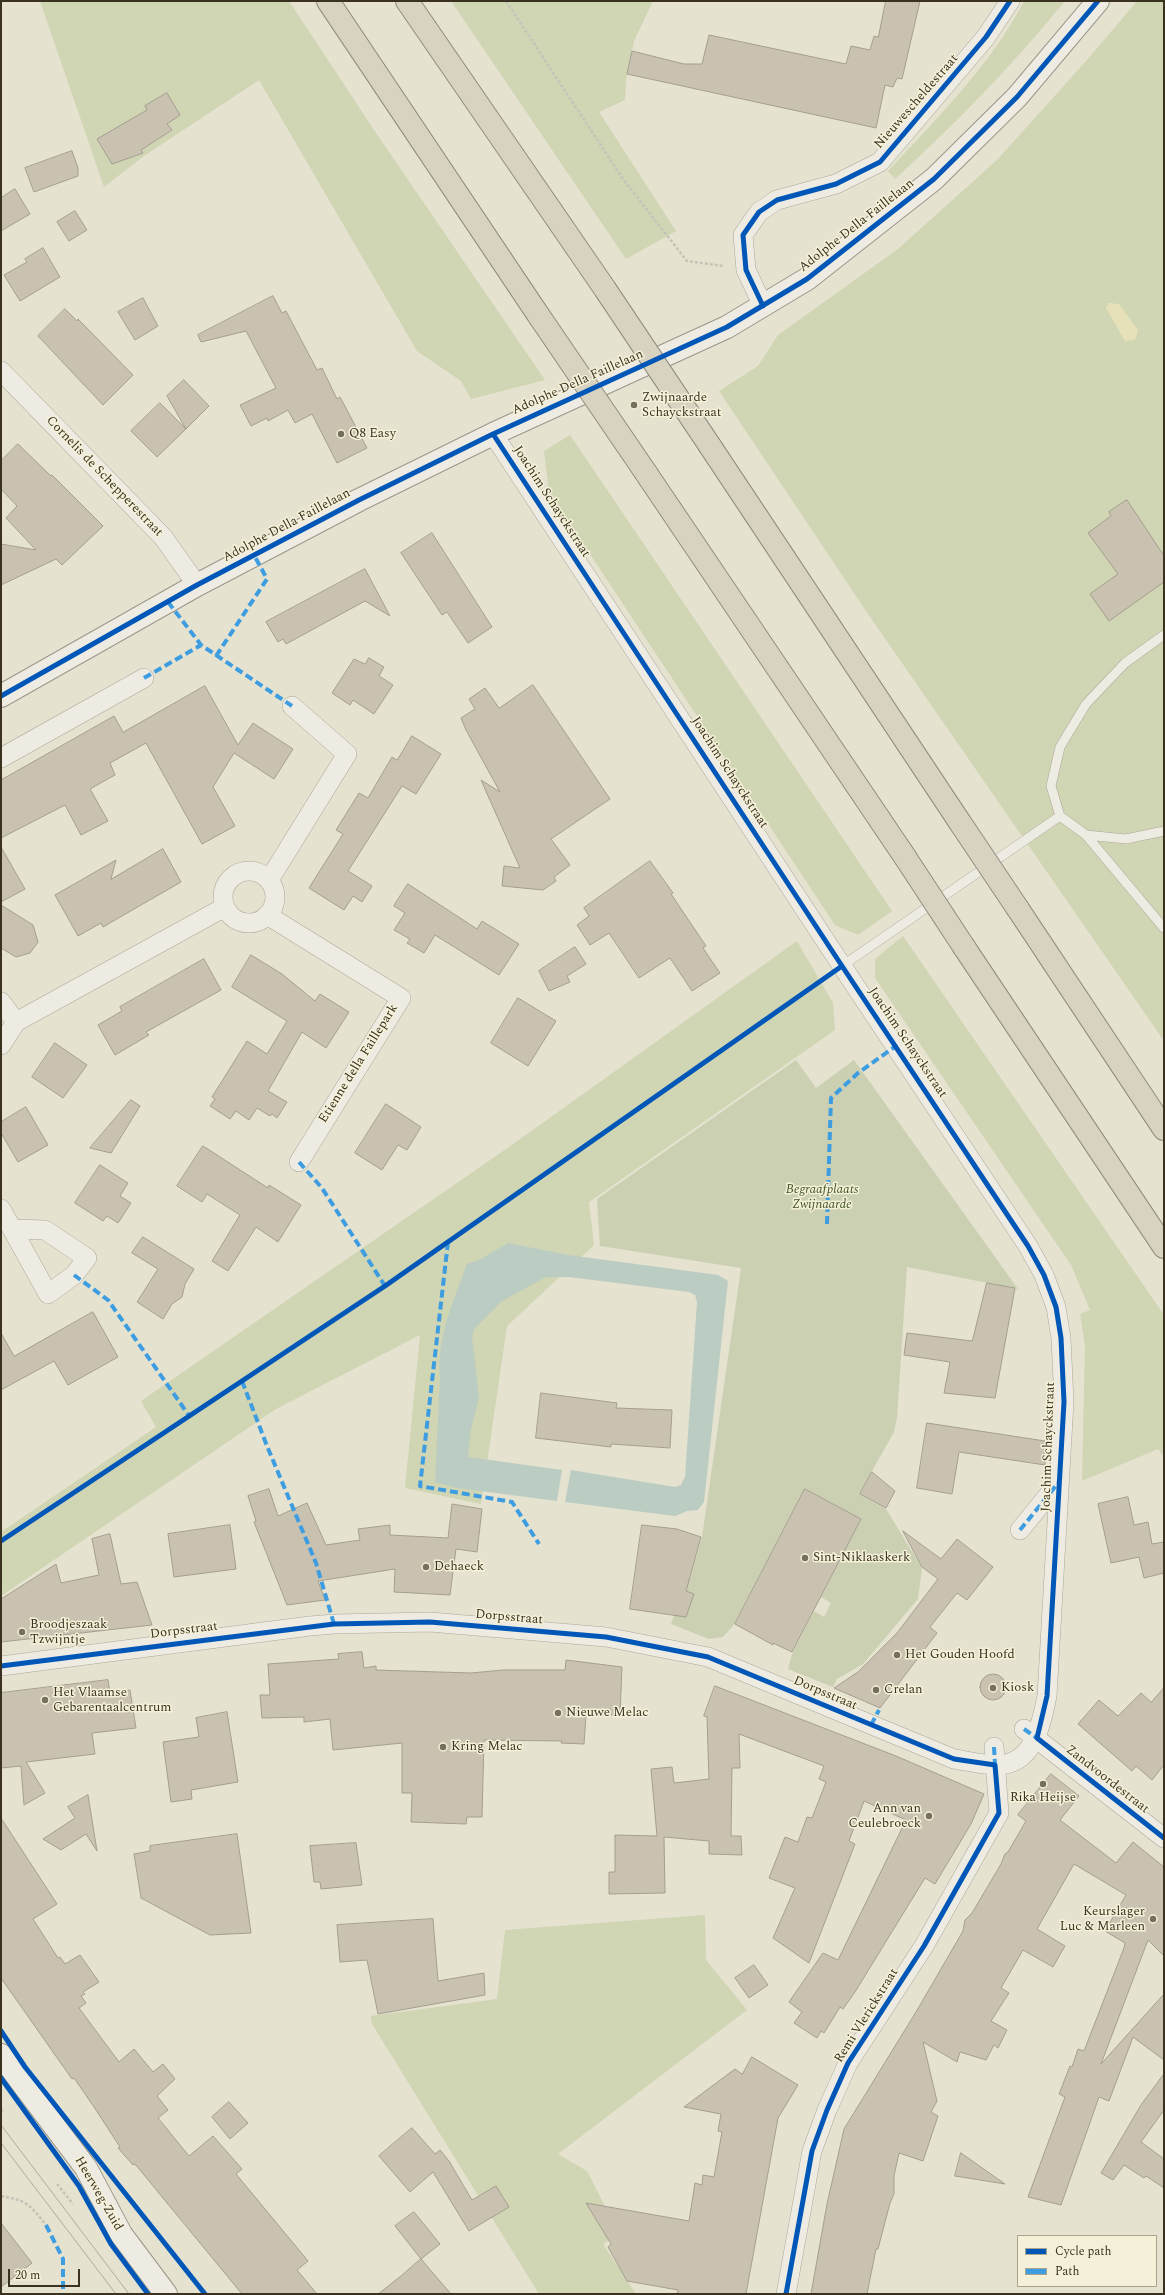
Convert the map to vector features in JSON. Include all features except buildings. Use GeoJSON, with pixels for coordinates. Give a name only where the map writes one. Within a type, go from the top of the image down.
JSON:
{"type":"FeatureCollection","features":[{"type":"Feature","properties":{"kind":"highway"},"geometry":{"type":"LineString","coordinates":[[328,1],[905,857],[1164,1247]]}},
{"type":"Feature","properties":{"kind":"highway"},"geometry":{"type":"LineString","coordinates":[[407,1],[605,289],[1164,1129]]}},
{"type":"Feature","properties":{"kind":"main road","name":"Adolphe Della Faillelaan"},"geometry":{"type":"LineString","coordinates":[[1,696],[197,585],[493,434],[727,328],[807,279],[934,180],[1017,97],[1098,1]]}},
{"type":"Feature","properties":{"kind":"main road","name":"Heerweg-Zuid"},"geometry":{"type":"LineString","coordinates":[[3,2063],[86,2168],[121,2234],[166,2294]]}},
{"type":"Feature","properties":{"kind":"street","name":"Nieuwescheldestraat"},"geometry":{"type":"LineString","coordinates":[[763,306],[746,270],[743,235],[759,212],[777,200],[836,184],[880,162],[986,37],[1010,1]]}},
{"type":"Feature","properties":{"kind":"street","name":"Cornelis de Schepperestraat"},"geometry":{"type":"LineString","coordinates":[[2,371],[163,537],[197,585]]}},
{"type":"Feature","properties":{"kind":"street","name":"Joachim Schayckstraat"},"geometry":{"type":"LineString","coordinates":[[493,434],[842,966],[1028,1246],[1044,1275],[1056,1307],[1061,1338],[1064,1402],[1047,1696],[1031,1734]]}},
{"type":"Feature","properties":{"kind":"street"},"geometry":{"type":"LineString","coordinates":[[1,758],[144,678]]}},
{"type":"Feature","properties":{"kind":"street"},"geometry":{"type":"LineString","coordinates":[[269,880],[347,754],[292,706]]}},
{"type":"Feature","properties":{"kind":"street"},"geometry":{"type":"LineString","coordinates":[[254,871],[262,874],[269,880],[275,894],[274,903],[267,915],[255,922],[246,922],[230,915],[225,907],[223,898],[224,889],[228,881],[238,873],[254,871]]}},
{"type":"Feature","properties":{"kind":"street"},"geometry":{"type":"LineString","coordinates":[[1,1046],[16,1022],[225,907]]}},
{"type":"Feature","properties":{"kind":"street","name":"Etienne della Faillepark"},"geometry":{"type":"LineString","coordinates":[[267,915],[401,998],[298,1162]]}},
{"type":"Feature","properties":{"kind":"street"},"geometry":{"type":"LineString","coordinates":[[1,1002],[16,1022]]}},
{"type":"Feature","properties":{"kind":"street"},"geometry":{"type":"LineString","coordinates":[[1,1209],[12,1229]]}},
{"type":"Feature","properties":{"kind":"street"},"geometry":{"type":"LineString","coordinates":[[1020,1530],[1059,1482]]}},
{"type":"Feature","properties":{"kind":"street","name":"Dorpsstraat"},"geometry":{"type":"LineString","coordinates":[[1,1666],[328,1624],[430,1622],[606,1637],[708,1657],[875,1717],[954,1759],[995,1756],[1012,1762],[1025,1754],[1031,1734]]}},
{"type":"Feature","properties":{"kind":"street","name":"Zandvoordestraat"},"geometry":{"type":"LineString","coordinates":[[1031,1734],[1164,1838]]}},
{"type":"Feature","properties":{"kind":"street","name":"Remi Vlerickstraat"},"geometry":{"type":"LineString","coordinates":[[786,2294],[812,2151],[827,2110],[848,2063],[924,1946],[999,1813],[995,1756]]}},
{"type":"Feature","properties":{"kind":"lane"},"geometry":{"type":"LineString","coordinates":[[1164,635],[1125,663],[1086,704],[1060,747],[1051,786],[1060,816],[1086,835],[1164,928]]}},
{"type":"Feature","properties":{"kind":"lane"},"geometry":{"type":"LineString","coordinates":[[842,966],[1060,816]]}},
{"type":"Feature","properties":{"kind":"lane"},"geometry":{"type":"LineString","coordinates":[[1086,835],[1126,840],[1164,831]]}},
{"type":"Feature","properties":{"kind":"path"},"geometry":{"type":"LineString","coordinates":[[506,1],[623,179],[687,261],[746,270]]}},
{"type":"Feature","properties":{"kind":"path"},"geometry":{"type":"LineString","coordinates":[[57,2184],[73,2204]]}},
{"type":"Feature","properties":{"kind":"path"},"geometry":{"type":"LineString","coordinates":[[1,2196],[22,2200],[29,2204],[46,2225]]}},
{"type":"Feature","properties":{"kind":"green space"},"geometry":{"type":"Polygon","coordinates":[[[40,1],[289,1],[376,133],[545,380],[471,399],[461,381],[417,351],[259,80],[144,156],[104,187],[40,1]]]}},
{"type":"Feature","properties":{"kind":"green space"},"geometry":{"type":"Polygon","coordinates":[[[451,1],[653,1],[634,41],[626,79],[625,100],[599,112],[676,231],[626,259],[451,1]]]}},
{"type":"Feature","properties":{"kind":"green space"},"geometry":{"type":"Polygon","coordinates":[[[1024,1],[1065,1],[1025,48],[983,93],[940,137],[895,179],[888,171],[962,90],[980,68],[997,46],[1024,1]]]}},
{"type":"Feature","properties":{"kind":"green space"},"geometry":{"type":"Polygon","coordinates":[[[1137,1],[1164,1],[1164,1041],[866,611],[719,391],[758,366],[778,335],[898,249],[998,159],[1087,60],[1137,1]]]}},
{"type":"Feature","properties":{"kind":"green space"},"geometry":{"type":"Polygon","coordinates":[[[570,435],[892,911],[858,935],[835,925],[549,492],[544,451],[570,435]]]}},
{"type":"Feature","properties":{"kind":"green space"},"geometry":{"type":"Polygon","coordinates":[[[903,936],[1164,1315],[1164,1457],[1158,1449],[1082,1481],[1085,1346],[1080,1314],[1090,1310],[1071,1265],[875,978],[875,959],[903,936]]]}},
{"type":"Feature","properties":{"kind":"green space"},"geometry":{"type":"Polygon","coordinates":[[[797,941],[833,1003],[835,1030],[589,1202],[594,1245],[507,1326],[481,1504],[405,1488],[420,1335],[276,1409],[1,1596],[1,1532],[156,1427],[141,1401],[509,1147],[797,941]]]}},
{"type":"Feature","properties":{"kind":"green space","name":"Begraafplaats Zwijnaarde"},"geometry":{"type":"Polygon","coordinates":[[[796,1060],[816,1088],[854,1060],[1018,1289],[907,1267],[897,1418],[894,1432],[859,1494],[886,1509],[922,1568],[918,1599],[863,1664],[837,1679],[833,1687],[788,1669],[792,1654],[814,1611],[824,1617],[831,1603],[821,1597],[861,1519],[805,1489],[733,1626],[723,1637],[709,1639],[671,1624],[688,1579],[690,1579],[702,1537],[741,1268],[600,1246],[597,1199],[796,1060]]]}},
{"type":"Feature","properties":{"kind":"green space"},"geometry":{"type":"Polygon","coordinates":[[[705,1915],[706,1960],[747,2010],[558,2154],[587,2171],[619,2234],[603,2244],[636,2294],[539,2294],[372,2024],[371,2016],[497,1999],[505,1930],[705,1915]]]}},
{"type":"Feature","properties":{"kind":"sand"},"geometry":{"type":"Polygon","coordinates":[[[1108,303],[1119,304],[1138,330],[1135,340],[1125,341],[1106,308],[1108,303]]]}},
{"type":"Feature","properties":{"kind":"shaded area"},"geometry":{"type":"Polygon","coordinates":[[[508,1243],[568,1255],[718,1275],[728,1281],[704,1502],[698,1510],[687,1511],[675,1516],[565,1502],[571,1470],[675,1487],[681,1485],[685,1477],[697,1302],[695,1295],[689,1292],[569,1277],[546,1277],[502,1301],[475,1328],[472,1337],[479,1397],[471,1429],[468,1457],[562,1470],[557,1501],[457,1488],[435,1482],[440,1377],[439,1363],[443,1334],[447,1320],[467,1264],[481,1259],[508,1243]]]}},
{"type":"Feature","properties":{"kind":"tram line"},"geometry":{"type":"LineString","coordinates":[[1,2125],[129,2294]]}},
{"type":"Feature","properties":{"kind":"tram line"},"geometry":{"type":"LineString","coordinates":[[1,2143],[116,2294]]}},
{"type":"Feature","properties":{"kind":"marked path"},"geometry":{"type":"LineString","coordinates":[[216,656],[267,579],[254,555]]}},
{"type":"Feature","properties":{"kind":"marked path"},"geometry":{"type":"LineString","coordinates":[[168,602],[201,645],[292,706]]}},
{"type":"Feature","properties":{"kind":"marked path"},"geometry":{"type":"LineString","coordinates":[[144,678],[201,645]]}},
{"type":"Feature","properties":{"kind":"marked path"},"geometry":{"type":"LineString","coordinates":[[827,1224],[831,1098],[858,1073],[896,1046]]}},
{"type":"Feature","properties":{"kind":"marked path"},"geometry":{"type":"LineString","coordinates":[[299,1162],[322,1188],[385,1286]]}},
{"type":"Feature","properties":{"kind":"marked path"},"geometry":{"type":"LineString","coordinates":[[448,1242],[420,1486],[512,1502],[539,1544]]}},
{"type":"Feature","properties":{"kind":"marked path"},"geometry":{"type":"LineString","coordinates":[[74,1275],[108,1300],[190,1417]]}},
{"type":"Feature","properties":{"kind":"marked path"},"geometry":{"type":"LineString","coordinates":[[242,1381],[267,1446],[316,1563],[334,1624]]}},
{"type":"Feature","properties":{"kind":"marked path"},"geometry":{"type":"LineString","coordinates":[[1020,1530],[1059,1482]]}},
{"type":"Feature","properties":{"kind":"marked path"},"geometry":{"type":"LineString","coordinates":[[871,1725],[879,1710]]}},
{"type":"Feature","properties":{"kind":"marked path"},"geometry":{"type":"LineString","coordinates":[[1024,1729],[1037,1738]]}},
{"type":"Feature","properties":{"kind":"marked path"},"geometry":{"type":"LineString","coordinates":[[994,1747],[995,1765]]}},
{"type":"Feature","properties":{"kind":"marked path"},"geometry":{"type":"LineString","coordinates":[[46,2225],[63,2259],[63,2294]]}},
{"type":"Feature","properties":{"kind":"cycle path"},"geometry":{"type":"LineString","coordinates":[[763,306],[746,270],[743,235],[759,212],[777,200],[836,184],[880,162],[986,37],[1010,1]]}},
{"type":"Feature","properties":{"kind":"cycle path"},"geometry":{"type":"LineString","coordinates":[[1,696],[197,585],[359,500],[493,434],[727,327],[807,279],[934,179],[1017,97],[1098,1]]}},
{"type":"Feature","properties":{"kind":"cycle path"},"geometry":{"type":"LineString","coordinates":[[493,434],[842,966],[1028,1246],[1044,1275],[1056,1307],[1061,1338],[1064,1402],[1047,1696],[1037,1738],[1164,1838]]}},
{"type":"Feature","properties":{"kind":"cycle path"},"geometry":{"type":"LineString","coordinates":[[1,1541],[385,1286],[842,966]]}},
{"type":"Feature","properties":{"kind":"cycle path"},"geometry":{"type":"LineString","coordinates":[[1,1666],[334,1624],[430,1622],[606,1637],[708,1657],[954,1759],[995,1765],[999,1813],[924,1946],[848,2063],[827,2110],[812,2151],[786,2294]]}},
{"type":"Feature","properties":{"kind":"cycle path"},"geometry":{"type":"LineString","coordinates":[[1,2031],[25,2067],[205,2294]]}},
{"type":"Feature","properties":{"kind":"cycle path"},"geometry":{"type":"LineString","coordinates":[[1,2078],[79,2186],[111,2244],[148,2294]]}},
{"type":"Feature","properties":{"kind":"place","name":"Zwijnaarde Schayckstraat"},"geometry":{"type":"Point","coordinates":[634,405]}},
{"type":"Feature","properties":{"kind":"place","name":"Q8 Easy"},"geometry":{"type":"Point","coordinates":[341,434]}},
{"type":"Feature","properties":{"kind":"place","name":"Sint-Niklaaskerk"},"geometry":{"type":"Point","coordinates":[805,1558]}},
{"type":"Feature","properties":{"kind":"place","name":"Dehaeck"},"geometry":{"type":"Point","coordinates":[426,1567]}},
{"type":"Feature","properties":{"kind":"place","name":"Broodjeszaak Tzwijntje"},"geometry":{"type":"Point","coordinates":[22,1632]}},
{"type":"Feature","properties":{"kind":"place","name":"Het Gouden Hoofd"},"geometry":{"type":"Point","coordinates":[897,1655]}},
{"type":"Feature","properties":{"kind":"place","name":"Kiosk"},"geometry":{"type":"Point","coordinates":[993,1688]}},
{"type":"Feature","properties":{"kind":"place","name":"Crelan"},"geometry":{"type":"Point","coordinates":[876,1690]}},
{"type":"Feature","properties":{"kind":"place","name":"Het Vlaamse Gebarentaalcentrum"},"geometry":{"type":"Point","coordinates":[45,1700]}},
{"type":"Feature","properties":{"kind":"place","name":"Nieuwe Melac"},"geometry":{"type":"Point","coordinates":[558,1713]}},
{"type":"Feature","properties":{"kind":"place","name":"Kring Melac"},"geometry":{"type":"Point","coordinates":[443,1747]}},
{"type":"Feature","properties":{"kind":"place","name":"Rika Heijse"},"geometry":{"type":"Point","coordinates":[1043,1784]}},
{"type":"Feature","properties":{"kind":"place","name":"Ann van Ceulebroeck"},"geometry":{"type":"Point","coordinates":[929,1816]}},
{"type":"Feature","properties":{"kind":"place","name":"Keurslager Luc & Marleen"},"geometry":{"type":"Point","coordinates":[1153,1919]}}]}
